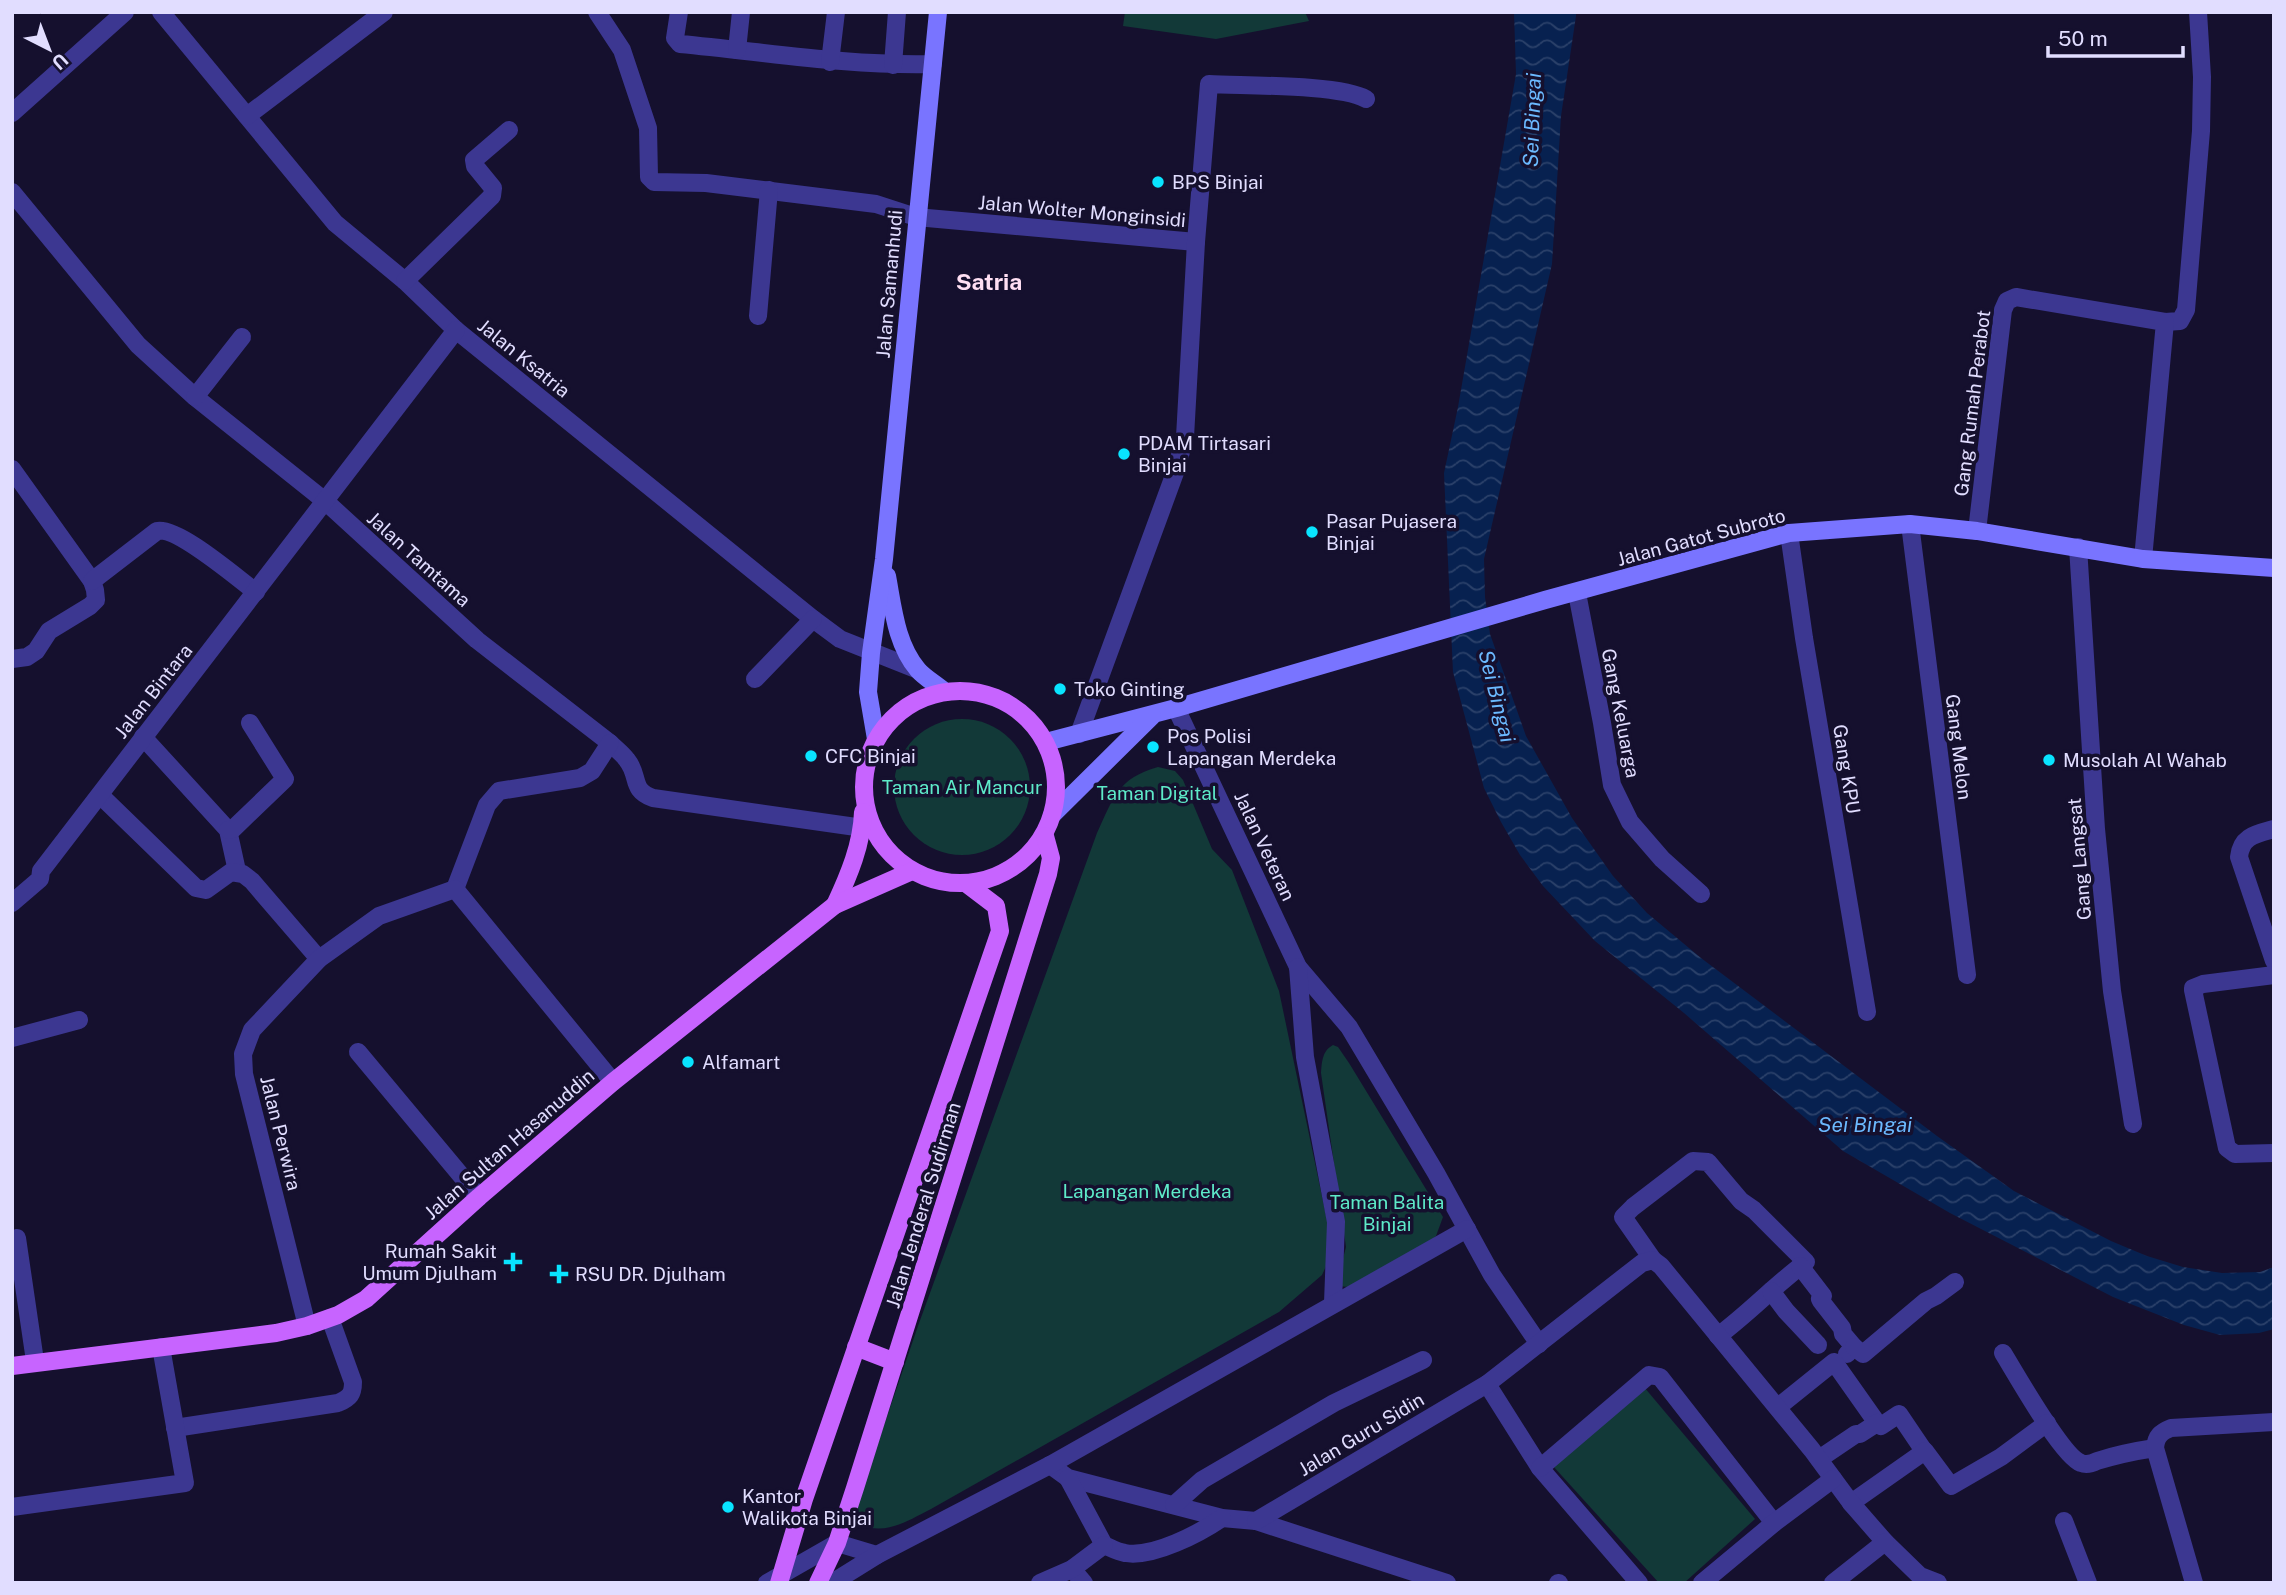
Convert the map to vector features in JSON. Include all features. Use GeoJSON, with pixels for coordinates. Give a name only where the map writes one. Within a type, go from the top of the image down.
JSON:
{"type":"FeatureCollection","features":[{"type":"Feature","properties":{"kind":"main road","name":"Jalan Samanhudi"},"geometry":{"type":"LineString","coordinates":[[876,739],[868,692],[871,653],[884,559],[938,12]]}},
{"type":"Feature","properties":{"kind":"main road","name":"Jalan Gatot Subroto"},"geometry":{"type":"LineString","coordinates":[[1046,742],[1155,714],[1545,600],[1789,533],[1910,524],[1977,531],[2143,559],[2274,568]]}},
{"type":"Feature","properties":{"kind":"main road","name":"Jalan Samanhudi"},"geometry":{"type":"LineString","coordinates":[[884,559],[895,622],[902,643],[918,670],[944,691]]}},
{"type":"Feature","properties":{"kind":"main road"},"geometry":{"type":"LineString","coordinates":[[944,691],[970,691],[993,696],[1015,707],[1032,723],[1046,742],[1053,759],[1056,797],[1045,836],[1029,855],[1003,873],[967,884],[931,880],[912,871],[896,860],[873,830],[866,812],[863,793],[866,765],[876,739],[899,713],[913,703],[944,691]]}},
{"type":"Feature","properties":{"kind":"main road","name":"Jalan Gatot Subroto"},"geometry":{"type":"LineString","coordinates":[[1052,815],[1155,714]]}},
{"type":"Feature","properties":{"kind":"main road","name":"Jalan Sultan Hasanuddin"},"geometry":{"type":"LineString","coordinates":[[835,905],[850,873],[863,828],[863,793]]}},
{"type":"Feature","properties":{"kind":"main road","name":"Jalan Jenderal Sudirman"},"geometry":{"type":"LineString","coordinates":[[818,1583],[837,1543],[1048,874],[1051,858],[1045,836]]}},
{"type":"Feature","properties":{"kind":"main road","name":"Jalan Sultan Hasanuddin"},"geometry":{"type":"LineString","coordinates":[[12,1366],[276,1333],[330,1318],[366,1298],[613,1082],[835,905],[912,871]]}},
{"type":"Feature","properties":{"kind":"main road","name":"Jalan Jenderal Sudirman"},"geometry":{"type":"LineString","coordinates":[[776,1579],[1000,931],[996,906],[967,884]]}},
{"type":"Feature","properties":{"kind":"main road"},"geometry":{"type":"LineString","coordinates":[[856,1347],[895,1362]]}},
{"type":"Feature","properties":{"kind":"street"},"geometry":{"type":"LineString","coordinates":[[12,113],[125,12]]}},
{"type":"Feature","properties":{"kind":"street","name":"Jalan Ksatria"},"geometry":{"type":"LineString","coordinates":[[161,12],[335,223],[405,281],[456,330],[840,639],[918,670]]}},
{"type":"Feature","properties":{"kind":"street"},"geometry":{"type":"LineString","coordinates":[[247,116],[384,12]]}},
{"type":"Feature","properties":{"kind":"street","name":"Jalan Wolter Monginsidi"},"geometry":{"type":"LineString","coordinates":[[597,12],[622,50],[648,128],[649,177],[654,182],[706,183],[876,204],[916,217],[1196,242],[1185,437],[1176,470],[1079,734]]}},
{"type":"Feature","properties":{"kind":"street"},"geometry":{"type":"LineString","coordinates":[[678,12],[675,38],[680,44],[830,62],[933,64]]}},
{"type":"Feature","properties":{"kind":"street"},"geometry":{"type":"LineString","coordinates":[[737,50],[741,12]]}},
{"type":"Feature","properties":{"kind":"street"},"geometry":{"type":"LineString","coordinates":[[830,62],[836,12]]}},
{"type":"Feature","properties":{"kind":"street"},"geometry":{"type":"LineString","coordinates":[[893,65],[897,12]]}},
{"type":"Feature","properties":{"kind":"street"},"geometry":{"type":"LineString","coordinates":[[2143,559],[2165,322],[2180,321],[2186,310],[2201,131],[2202,77],[2198,12]]}},
{"type":"Feature","properties":{"kind":"street"},"geometry":{"type":"LineString","coordinates":[[1196,242],[1209,84],[1332,90],[1356,93],[1366,99]]}},
{"type":"Feature","properties":{"kind":"street"},"geometry":{"type":"LineString","coordinates":[[405,281],[492,196],[493,188],[474,163],[509,130]]}},
{"type":"Feature","properties":{"kind":"street"},"geometry":{"type":"LineString","coordinates":[[758,316],[769,190]]}},
{"type":"Feature","properties":{"kind":"street","name":"Jalan Tamtama"},"geometry":{"type":"LineString","coordinates":[[12,192],[138,345],[195,397],[325,501],[477,640],[610,743],[627,760],[636,785],[648,796],[863,828]]}},
{"type":"Feature","properties":{"kind":"street","name":"Gang Rumah Perabot"},"geometry":{"type":"LineString","coordinates":[[1977,531],[2003,310],[2007,301],[2017,297],[2165,322]]}},
{"type":"Feature","properties":{"kind":"street","name":"Jalan Bintara"},"geometry":{"type":"LineString","coordinates":[[12,903],[40,879],[41,871],[456,330]]}},
{"type":"Feature","properties":{"kind":"street"},"geometry":{"type":"LineString","coordinates":[[195,397],[242,337]]}},
{"type":"Feature","properties":{"kind":"street"},"geometry":{"type":"LineString","coordinates":[[12,469],[92,581],[96,600],[49,631],[36,651],[27,657],[12,659]]}},
{"type":"Feature","properties":{"kind":"street","name":"Gang Melon"},"geometry":{"type":"LineString","coordinates":[[1910,524],[1967,975]]}},
{"type":"Feature","properties":{"kind":"street"},"geometry":{"type":"LineString","coordinates":[[92,581],[162,529],[179,534],[256,592]]}},
{"type":"Feature","properties":{"kind":"street","name":"Gang KPU"},"geometry":{"type":"LineString","coordinates":[[1789,533],[1867,1012]]}},
{"type":"Feature","properties":{"kind":"street","name":"Gang Langsat"},"geometry":{"type":"LineString","coordinates":[[2078,547],[2096,829],[2112,991],[2133,1124]]}},
{"type":"Feature","properties":{"kind":"street","name":"Gang Keluarga"},"geometry":{"type":"LineString","coordinates":[[1577,593],[1612,785],[1630,822],[1662,859],[1700,894]]}},
{"type":"Feature","properties":{"kind":"street"},"geometry":{"type":"LineString","coordinates":[[755,679],[813,619]]}},
{"type":"Feature","properties":{"kind":"street","name":"Jalan Veteran"},"geometry":{"type":"LineString","coordinates":[[1176,708],[1298,967]]}},
{"type":"Feature","properties":{"kind":"street"},"geometry":{"type":"LineString","coordinates":[[228,830],[233,829],[285,779],[250,723]]}},
{"type":"Feature","properties":{"kind":"street"},"geometry":{"type":"LineString","coordinates":[[143,737],[228,830],[236,871]]}},
{"type":"Feature","properties":{"kind":"street"},"geometry":{"type":"LineString","coordinates":[[610,743],[592,771],[580,778],[499,791],[487,805],[455,889],[613,1082]]}},
{"type":"Feature","properties":{"kind":"street"},"geometry":{"type":"LineString","coordinates":[[100,794],[196,888],[206,890],[236,871],[252,881],[319,959]]}},
{"type":"Feature","properties":{"kind":"street"},"geometry":{"type":"LineString","coordinates":[[2274,829],[2254,834],[2245,840],[2239,857],[2274,961]]}},
{"type":"Feature","properties":{"kind":"street","name":"Jalan Perwira"},"geometry":{"type":"LineString","coordinates":[[307,1326],[244,1074],[243,1054],[251,1030],[319,959],[379,916],[455,889]]}},
{"type":"Feature","properties":{"kind":"street"},"geometry":{"type":"LineString","coordinates":[[1298,967],[1349,1027],[1436,1172],[1492,1275],[1539,1344]]}},
{"type":"Feature","properties":{"kind":"street"},"geometry":{"type":"LineString","coordinates":[[1298,967],[1305,1057],[1336,1222],[1333,1303]]}},
{"type":"Feature","properties":{"kind":"street"},"geometry":{"type":"LineString","coordinates":[[2274,975],[2203,984],[2193,990],[2227,1148],[2235,1154],[2274,1153]]}},
{"type":"Feature","properties":{"kind":"street"},"geometry":{"type":"LineString","coordinates":[[12,1038],[79,1020]]}},
{"type":"Feature","properties":{"kind":"street"},"geometry":{"type":"LineString","coordinates":[[358,1052],[479,1197]]}},
{"type":"Feature","properties":{"kind":"street"},"geometry":{"type":"LineString","coordinates":[[1718,1336],[1806,1262],[1754,1210],[1741,1201],[1708,1162],[1693,1161],[1623,1217],[1653,1260],[1661,1266],[1718,1336],[1819,1459],[1851,1503],[1920,1576],[1938,1583]]}},
{"type":"Feature","properties":{"kind":"street"},"geometry":{"type":"LineString","coordinates":[[832,1583],[877,1555],[1050,1465],[1467,1228]]}},
{"type":"Feature","properties":{"kind":"street"},"geometry":{"type":"LineString","coordinates":[[17,1238],[35,1362]]}},
{"type":"Feature","properties":{"kind":"street","name":"Jalan Guru Sidin"},"geometry":{"type":"LineString","coordinates":[[1256,1521],[1487,1384],[1642,1263],[1653,1260]]}},
{"type":"Feature","properties":{"kind":"street"},"geometry":{"type":"LineString","coordinates":[[1800,1266],[1823,1296],[1821,1301],[1842,1328],[1843,1334],[1863,1354],[1926,1301],[1955,1282]]}},
{"type":"Feature","properties":{"kind":"street"},"geometry":{"type":"LineString","coordinates":[[1771,1291],[1818,1345]]}},
{"type":"Feature","properties":{"kind":"street"},"geometry":{"type":"LineString","coordinates":[[176,1428],[338,1403],[348,1399],[353,1392],[353,1382],[330,1318]]}},
{"type":"Feature","properties":{"kind":"street"},"geometry":{"type":"LineString","coordinates":[[12,1507],[185,1483],[161,1346]]}},
{"type":"Feature","properties":{"kind":"street"},"geometry":{"type":"LineString","coordinates":[[1777,1408],[1854,1347]]}},
{"type":"Feature","properties":{"kind":"street"},"geometry":{"type":"LineString","coordinates":[[2003,1353],[2047,1423],[2072,1456],[2082,1464],[2155,1448]]}},
{"type":"Feature","properties":{"kind":"street"},"geometry":{"type":"LineString","coordinates":[[1174,1505],[1202,1480],[1334,1402],[1423,1360]]}},
{"type":"Feature","properties":{"kind":"street"},"geometry":{"type":"LineString","coordinates":[[1836,1363],[1877,1423],[1881,1426],[1899,1414],[1951,1486],[2001,1457],[2047,1423]]}},
{"type":"Feature","properties":{"kind":"street"},"geometry":{"type":"LineString","coordinates":[[1540,1468],[1649,1375],[1655,1374],[1773,1523]]}},
{"type":"Feature","properties":{"kind":"street"},"geometry":{"type":"LineString","coordinates":[[1487,1384],[1540,1468],[1639,1583]]}},
{"type":"Feature","properties":{"kind":"street"},"geometry":{"type":"LineString","coordinates":[[2194,1583],[2155,1448],[2157,1437],[2171,1428],[2274,1422]]}},
{"type":"Feature","properties":{"kind":"street"},"geometry":{"type":"LineString","coordinates":[[1819,1459],[1877,1423]]}},
{"type":"Feature","properties":{"kind":"street"},"geometry":{"type":"LineString","coordinates":[[1851,1503],[1924,1451]]}},
{"type":"Feature","properties":{"kind":"street"},"geometry":{"type":"LineString","coordinates":[[1050,1465],[1068,1478],[1222,1518],[1256,1521],[1447,1583]]}},
{"type":"Feature","properties":{"kind":"street"},"geometry":{"type":"LineString","coordinates":[[1068,1478],[1104,1545],[1127,1554],[1157,1549],[1196,1535],[1222,1518]]}},
{"type":"Feature","properties":{"kind":"street"},"geometry":{"type":"LineString","coordinates":[[1702,1583],[1773,1523],[1833,1479]]}},
{"type":"Feature","properties":{"kind":"street"},"geometry":{"type":"LineString","coordinates":[[2064,1521],[2088,1583]]}},
{"type":"Feature","properties":{"kind":"street"},"geometry":{"type":"LineString","coordinates":[[1833,1583],[1885,1542]]}},
{"type":"Feature","properties":{"kind":"street"},"geometry":{"type":"LineString","coordinates":[[776,1579],[837,1543],[877,1555]]}},
{"type":"Feature","properties":{"kind":"street"},"geometry":{"type":"LineString","coordinates":[[1040,1583],[1078,1576],[1104,1545]]}},
{"type":"Feature","properties":{"kind":"green space"},"geometry":{"type":"Polygon","coordinates":[[[1125,12],[1305,12],[1309,21],[1216,39],[1123,26],[1125,12]]]}},
{"type":"Feature","properties":{"kind":"green space","name":"Taman Air Mancur"},"geometry":{"type":"Polygon","coordinates":[[[962,719],[988,724],[1010,739],[1025,761],[1030,787],[1025,813],[1010,835],[988,850],[962,855],[936,850],[914,835],[899,813],[894,787],[899,761],[914,739],[936,724],[962,719]]]}},
{"type":"Feature","properties":{"kind":"green space","name":"Lapangan Merdeka"},"geometry":{"type":"Polygon","coordinates":[[[1158,767],[1175,771],[1183,780],[1212,849],[1232,870],[1279,991],[1328,1225],[1328,1262],[1322,1275],[1279,1312],[914,1518],[889,1527],[862,1526],[856,1507],[918,1326],[1097,833],[1118,791],[1134,777],[1158,767]]]}},
{"type":"Feature","properties":{"kind":"green space","name":"Taman Balita Binjai"},"geometry":{"type":"Polygon","coordinates":[[[1333,1045],[1338,1047],[1349,1063],[1443,1217],[1436,1236],[1426,1245],[1349,1287],[1336,1286],[1346,1247],[1321,1073],[1325,1054],[1333,1045]]]}},
{"type":"Feature","properties":{"kind":"green space"},"geometry":{"type":"Polygon","coordinates":[[[1644,1387],[1755,1519],[1684,1583],[1659,1583],[1553,1466],[1644,1387]]]}},
{"type":"Feature","properties":{"kind":"water","name":"Sei Bingai"},"geometry":{"type":"Polygon","coordinates":[[[1514,12],[1576,12],[1576,16],[1561,116],[1552,264],[1484,559],[1485,597],[1490,634],[1526,736],[1572,818],[1613,876],[1647,913],[1701,958],[2014,1191],[2111,1241],[2183,1267],[2222,1273],[2260,1272],[2274,1267],[2274,1329],[2259,1333],[2220,1335],[2184,1325],[2113,1297],[1950,1213],[1843,1151],[1684,1013],[1595,941],[1543,886],[1520,855],[1484,788],[1453,672],[1444,473],[1516,74],[1514,12]]]}},
{"type":"Feature","properties":{"kind":"place","name":"BPS Binjai"},"geometry":{"type":"Point","coordinates":[1158,182]}},
{"type":"Feature","properties":{"kind":"place","name":"PDAM Tirtasari Binjai"},"geometry":{"type":"Point","coordinates":[1124,454]}},
{"type":"Feature","properties":{"kind":"place","name":"Pasar Pujasera Binjai"},"geometry":{"type":"Point","coordinates":[1312,532]}},
{"type":"Feature","properties":{"kind":"place","name":"Toko Ginting"},"geometry":{"type":"Point","coordinates":[1060,689]}},
{"type":"Feature","properties":{"kind":"place","name":"Pos Polisi Lapangan Merdeka"},"geometry":{"type":"Point","coordinates":[1153,747]}},
{"type":"Feature","properties":{"kind":"place","name":"CFC Binjai"},"geometry":{"type":"Point","coordinates":[811,756]}},
{"type":"Feature","properties":{"kind":"place","name":"Musolah Al Wahab"},"geometry":{"type":"Point","coordinates":[2049,760]}},
{"type":"Feature","properties":{"kind":"place","name":"Alfamart"},"geometry":{"type":"Point","coordinates":[688,1062]}},
{"type":"Feature","properties":{"kind":"place","name":"Rumah Sakit Umum Djulham"},"geometry":{"type":"Point","coordinates":[513,1262]}},
{"type":"Feature","properties":{"kind":"place","name":"RSU DR. Djulham"},"geometry":{"type":"Point","coordinates":[559,1274]}},
{"type":"Feature","properties":{"kind":"place","name":"Kantor Walikota Binjai"},"geometry":{"type":"Point","coordinates":[728,1507]}},
{"type":"Feature","properties":{"kind":"district","name":"Satria"},"geometry":{"type":"Point","coordinates":[989,281]}},
{"type":"Feature","properties":{"kind":"park label","name":"Taman Digital"},"geometry":{"type":"Point","coordinates":[1157,793]}}]}
